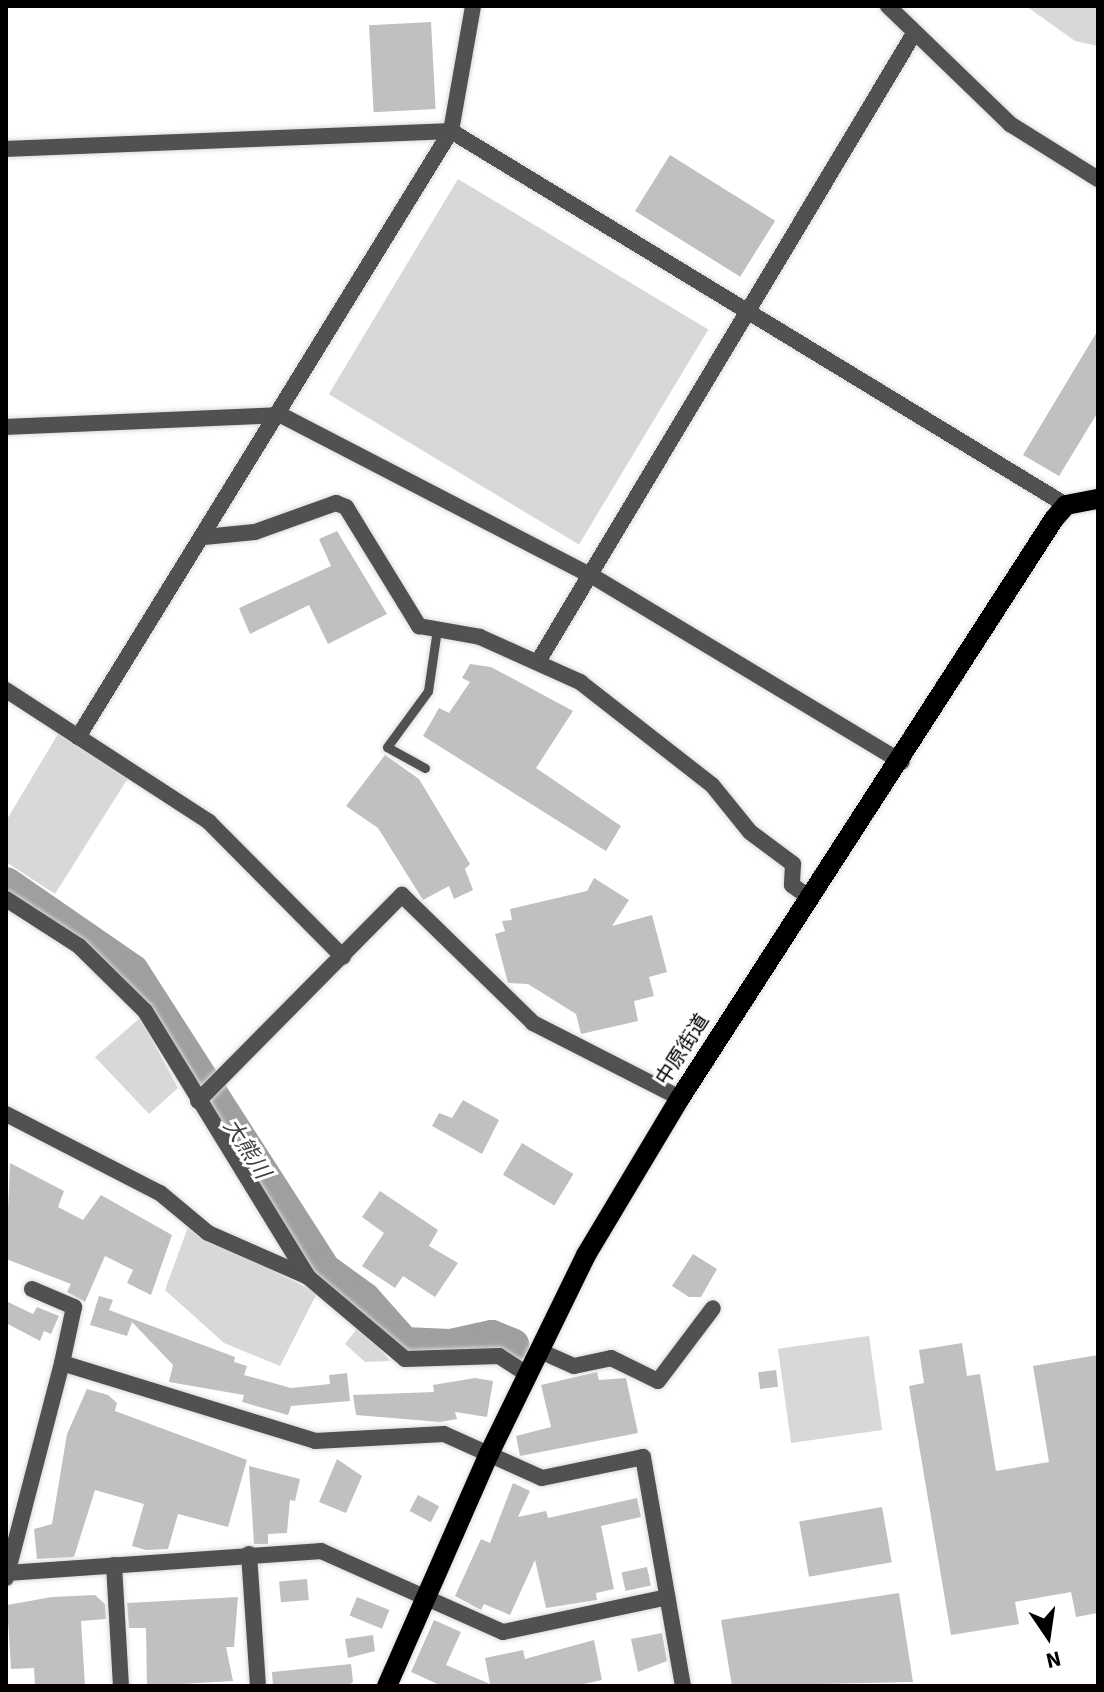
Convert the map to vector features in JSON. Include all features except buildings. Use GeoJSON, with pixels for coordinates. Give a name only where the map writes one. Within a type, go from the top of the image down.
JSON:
{"type":"FeatureCollection","features":[{"type":"Feature","properties":{"kind":"main road"},"geometry":{"type":"LineString","coordinates":[[1066,505],[1098,499]]}},
{"type":"Feature","properties":{"kind":"main road","name":"中原街道"},"geometry":{"type":"LineString","coordinates":[[387,1686],[489,1454],[586,1255],[680,1098],[902,762],[1066,505]]}},
{"type":"Feature","properties":{"kind":"street"},"geometry":{"type":"LineString","coordinates":[[78,737],[281,415],[451,131],[473,6]]}},
{"type":"Feature","properties":{"kind":"street"},"geometry":{"type":"LineString","coordinates":[[888,6],[913,35],[1010,124],[1098,179]]}},
{"type":"Feature","properties":{"kind":"street"},"geometry":{"type":"LineString","coordinates":[[539,660],[594,577],[913,35]]}},
{"type":"Feature","properties":{"kind":"street"},"geometry":{"type":"LineString","coordinates":[[6,149],[451,131],[748,315],[1066,505]]}},
{"type":"Feature","properties":{"kind":"street"},"geometry":{"type":"LineString","coordinates":[[6,427],[281,415],[594,577],[902,762]]}},
{"type":"Feature","properties":{"kind":"street"},"geometry":{"type":"LineString","coordinates":[[204,537],[255,532],[336,503],[346,507],[395,581],[407,614],[419,626],[480,637],[539,660],[623,713],[712,785],[750,832],[793,864],[792,885],[810,898]]}},
{"type":"Feature","properties":{"kind":"street"},"geometry":{"type":"LineString","coordinates":[[6,690],[209,822],[343,957]]}},
{"type":"Feature","properties":{"kind":"street"},"geometry":{"type":"LineString","coordinates":[[205,1095],[402,895],[533,1023],[680,1098]]}},
{"type":"Feature","properties":{"kind":"street"},"geometry":{"type":"LineString","coordinates":[[6,899],[118,980],[145,1011],[205,1095],[308,1277]]}},
{"type":"Feature","properties":{"kind":"street"},"geometry":{"type":"LineString","coordinates":[[6,1114],[160,1193],[208,1233],[308,1277],[405,1359],[499,1356],[528,1375]]}},
{"type":"Feature","properties":{"kind":"street"},"geometry":{"type":"LineString","coordinates":[[32,1289],[74,1307],[7,1576],[249,1554],[321,1551],[503,1632],[667,1597]]}},
{"type":"Feature","properties":{"kind":"street"},"geometry":{"type":"LineString","coordinates":[[540,1351],[574,1366],[611,1358],[658,1381],[713,1308]]}},
{"type":"Feature","properties":{"kind":"street"},"geometry":{"type":"LineString","coordinates":[[62,1363],[315,1441],[444,1434],[542,1478],[643,1457],[683,1686]]}},
{"type":"Feature","properties":{"kind":"street"},"geometry":{"type":"LineString","coordinates":[[249,1554],[258,1686]]}},
{"type":"Feature","properties":{"kind":"street"},"geometry":{"type":"LineString","coordinates":[[114,1565],[121,1686]]}},
{"type":"Feature","properties":{"kind":"lane"},"geometry":{"type":"LineString","coordinates":[[425,768],[387,747],[428,691],[437,629]]}},
{"type":"Feature","properties":{"kind":"shaded area"},"geometry":{"type":"Polygon","coordinates":[[[1026,6],[1098,6],[1098,46],[1075,41],[1026,6]]]}},
{"type":"Feature","properties":{"kind":"shaded area"},"geometry":{"type":"Polygon","coordinates":[[[458,179],[708,329],[579,545],[329,394],[458,179]]]}},
{"type":"Feature","properties":{"kind":"shaded area"},"geometry":{"type":"Polygon","coordinates":[[[58,734],[128,778],[55,894],[6,862],[6,821],[58,734]]]}},
{"type":"Feature","properties":{"kind":"shaded area"},"geometry":{"type":"Polygon","coordinates":[[[140,1018],[178,1088],[149,1114],[95,1057],[140,1018]]]}},
{"type":"Feature","properties":{"kind":"shaded area"},"geometry":{"type":"Polygon","coordinates":[[[188,1227],[317,1293],[280,1366],[224,1343],[165,1290],[188,1227]]]}},
{"type":"Feature","properties":{"kind":"shaded area"},"geometry":{"type":"Polygon","coordinates":[[[360,1325],[390,1361],[365,1362],[345,1344],[360,1325]]]}},
{"type":"Feature","properties":{"kind":"shaded area"},"geometry":{"type":"Polygon","coordinates":[[[869,1336],[882,1430],[791,1443],[778,1349],[869,1336]]]}},
{"type":"Feature","properties":{"kind":"waterway","name":"大熊川"},"geometry":{"type":"LineString","coordinates":[[6,884],[132,971],[324,1270],[364,1299],[404,1344],[450,1346],[492,1337],[512,1345]]}}]}
